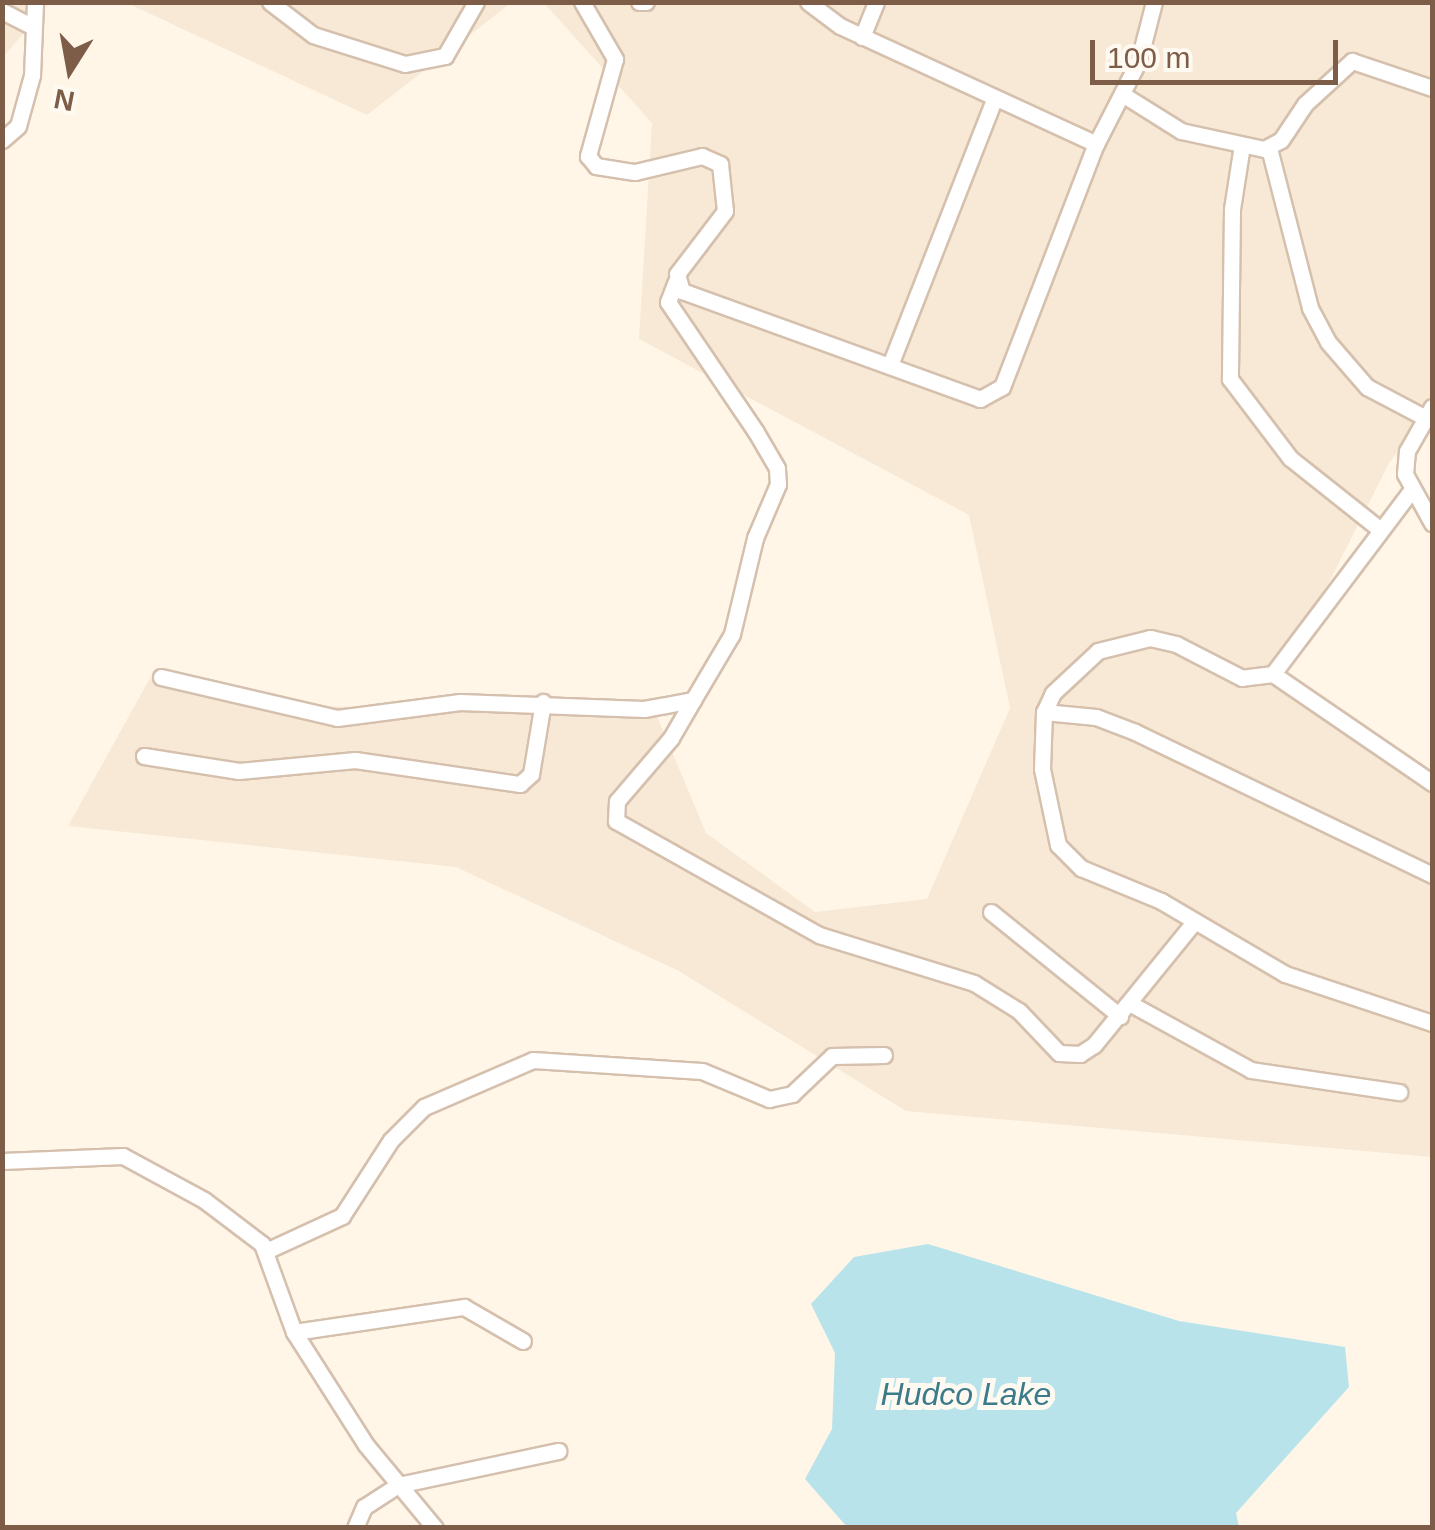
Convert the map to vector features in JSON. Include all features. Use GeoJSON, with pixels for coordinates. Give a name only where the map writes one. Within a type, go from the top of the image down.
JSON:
{"type":"FeatureCollection","features":[{"type":"Feature","properties":{"kind":"street"},"geometry":{"type":"LineString","coordinates":[[2,140],[14,133],[26,102],[32,75],[30,25],[35,2]]}},
{"type":"Feature","properties":{"kind":"street"},"geometry":{"type":"LineString","coordinates":[[270,2],[313,35],[405,64],[445,56],[476,2]]}},
{"type":"Feature","properties":{"kind":"street"},"geometry":{"type":"LineString","coordinates":[[582,2],[615,59],[590,145],[596,166],[635,172],[702,156],[720,164],[725,211],[676,281],[668,302],[756,432],[777,468],[778,484],[756,538],[732,634],[671,738],[614,806],[616,821],[819,935],[974,983],[1019,1011],[1059,1053],[1080,1054],[1126,1010],[1193,923]]}},
{"type":"Feature","properties":{"kind":"street"},"geometry":{"type":"LineString","coordinates":[[808,2],[862,37],[1096,144]]}},
{"type":"Feature","properties":{"kind":"street"},"geometry":{"type":"LineString","coordinates":[[862,37],[876,2]]}},
{"type":"Feature","properties":{"kind":"street"},"geometry":{"type":"LineString","coordinates":[[676,281],[688,295],[980,399],[993,398],[1096,144],[1148,36],[1154,2]]}},
{"type":"Feature","properties":{"kind":"street"},"geometry":{"type":"LineString","coordinates":[[2,12],[30,25]]}},
{"type":"Feature","properties":{"kind":"street"},"geometry":{"type":"LineString","coordinates":[[1269,148],[1352,60],[1432,88]]}},
{"type":"Feature","properties":{"kind":"street"},"geometry":{"type":"LineString","coordinates":[[1122,94],[1181,131],[1269,148]]}},
{"type":"Feature","properties":{"kind":"street"},"geometry":{"type":"LineString","coordinates":[[890,365],[994,99]]}},
{"type":"Feature","properties":{"kind":"street"},"geometry":{"type":"LineString","coordinates":[[1242,145],[1232,209],[1230,378],[1290,458],[1378,528]]}},
{"type":"Feature","properties":{"kind":"street"},"geometry":{"type":"LineString","coordinates":[[1269,148],[1310,308],[1328,342],[1367,387],[1428,412],[1407,451],[1421,501],[1432,523]]}},
{"type":"Feature","properties":{"kind":"street"},"geometry":{"type":"LineString","coordinates":[[1274,674],[1317,622],[1378,528],[1421,501]]}},
{"type":"Feature","properties":{"kind":"street"},"geometry":{"type":"LineString","coordinates":[[1432,783],[1274,674],[1242,678],[1176,644],[1125,642],[1076,666],[1044,712],[1044,798],[1058,845],[1081,868],[1160,900],[1285,974],[1432,1023]]}},
{"type":"Feature","properties":{"kind":"street"},"geometry":{"type":"LineString","coordinates":[[161,677],[338,718],[391,716],[460,702],[543,702],[644,709],[693,700]]}},
{"type":"Feature","properties":{"kind":"street"},"geometry":{"type":"LineString","coordinates":[[144,756],[239,771],[355,760],[520,784],[531,774],[543,702]]}},
{"type":"Feature","properties":{"kind":"street"},"geometry":{"type":"LineString","coordinates":[[1044,712],[1096,717],[1135,732],[1338,836],[1432,875]]}},
{"type":"Feature","properties":{"kind":"street"},"geometry":{"type":"LineString","coordinates":[[991,912],[1126,1010],[1251,1070],[1399,1092]]}},
{"type":"Feature","properties":{"kind":"street"},"geometry":{"type":"LineString","coordinates":[[266,1251],[342,1216],[391,1140],[424,1107],[533,1060],[702,1070],[769,1098],[792,1094],[832,1056],[884,1056]]}},
{"type":"Feature","properties":{"kind":"street"},"geometry":{"type":"LineString","coordinates":[[2,1161],[123,1156],[204,1200],[266,1251],[294,1332],[398,1485],[435,1528]]}},
{"type":"Feature","properties":{"kind":"street"},"geometry":{"type":"LineString","coordinates":[[294,1332],[464,1307],[523,1340]]}},
{"type":"Feature","properties":{"kind":"street"},"geometry":{"type":"LineString","coordinates":[[355,1528],[364,1507],[398,1485],[558,1450]]}},
{"type":"Feature","properties":{"kind":"shaded area"},"geometry":{"type":"Polygon","coordinates":[[[3,3],[50,3],[3,57],[3,3]]]}},
{"type":"Feature","properties":{"kind":"shaded area"},"geometry":{"type":"Polygon","coordinates":[[[127,3],[511,3],[367,115],[127,3]]]}},
{"type":"Feature","properties":{"kind":"shaded area"},"geometry":{"type":"Polygon","coordinates":[[[544,3],[1432,3],[1432,405],[1389,463],[1276,688],[1432,784],[1432,1157],[906,1111],[677,970],[456,867],[68,826],[154,671],[286,705],[657,716],[706,833],[815,912],[927,899],[1010,708],[969,515],[639,339],[652,123],[544,3]]]}},
{"type":"Feature","properties":{"kind":"water","name":"Hudco Lake"},"geometry":{"type":"Polygon","coordinates":[[[928,1244],[1179,1321],[1345,1347],[1349,1387],[1236,1513],[1239,1527],[847,1527],[805,1479],[832,1429],[835,1353],[811,1304],[854,1257],[928,1244]]]}}]}
